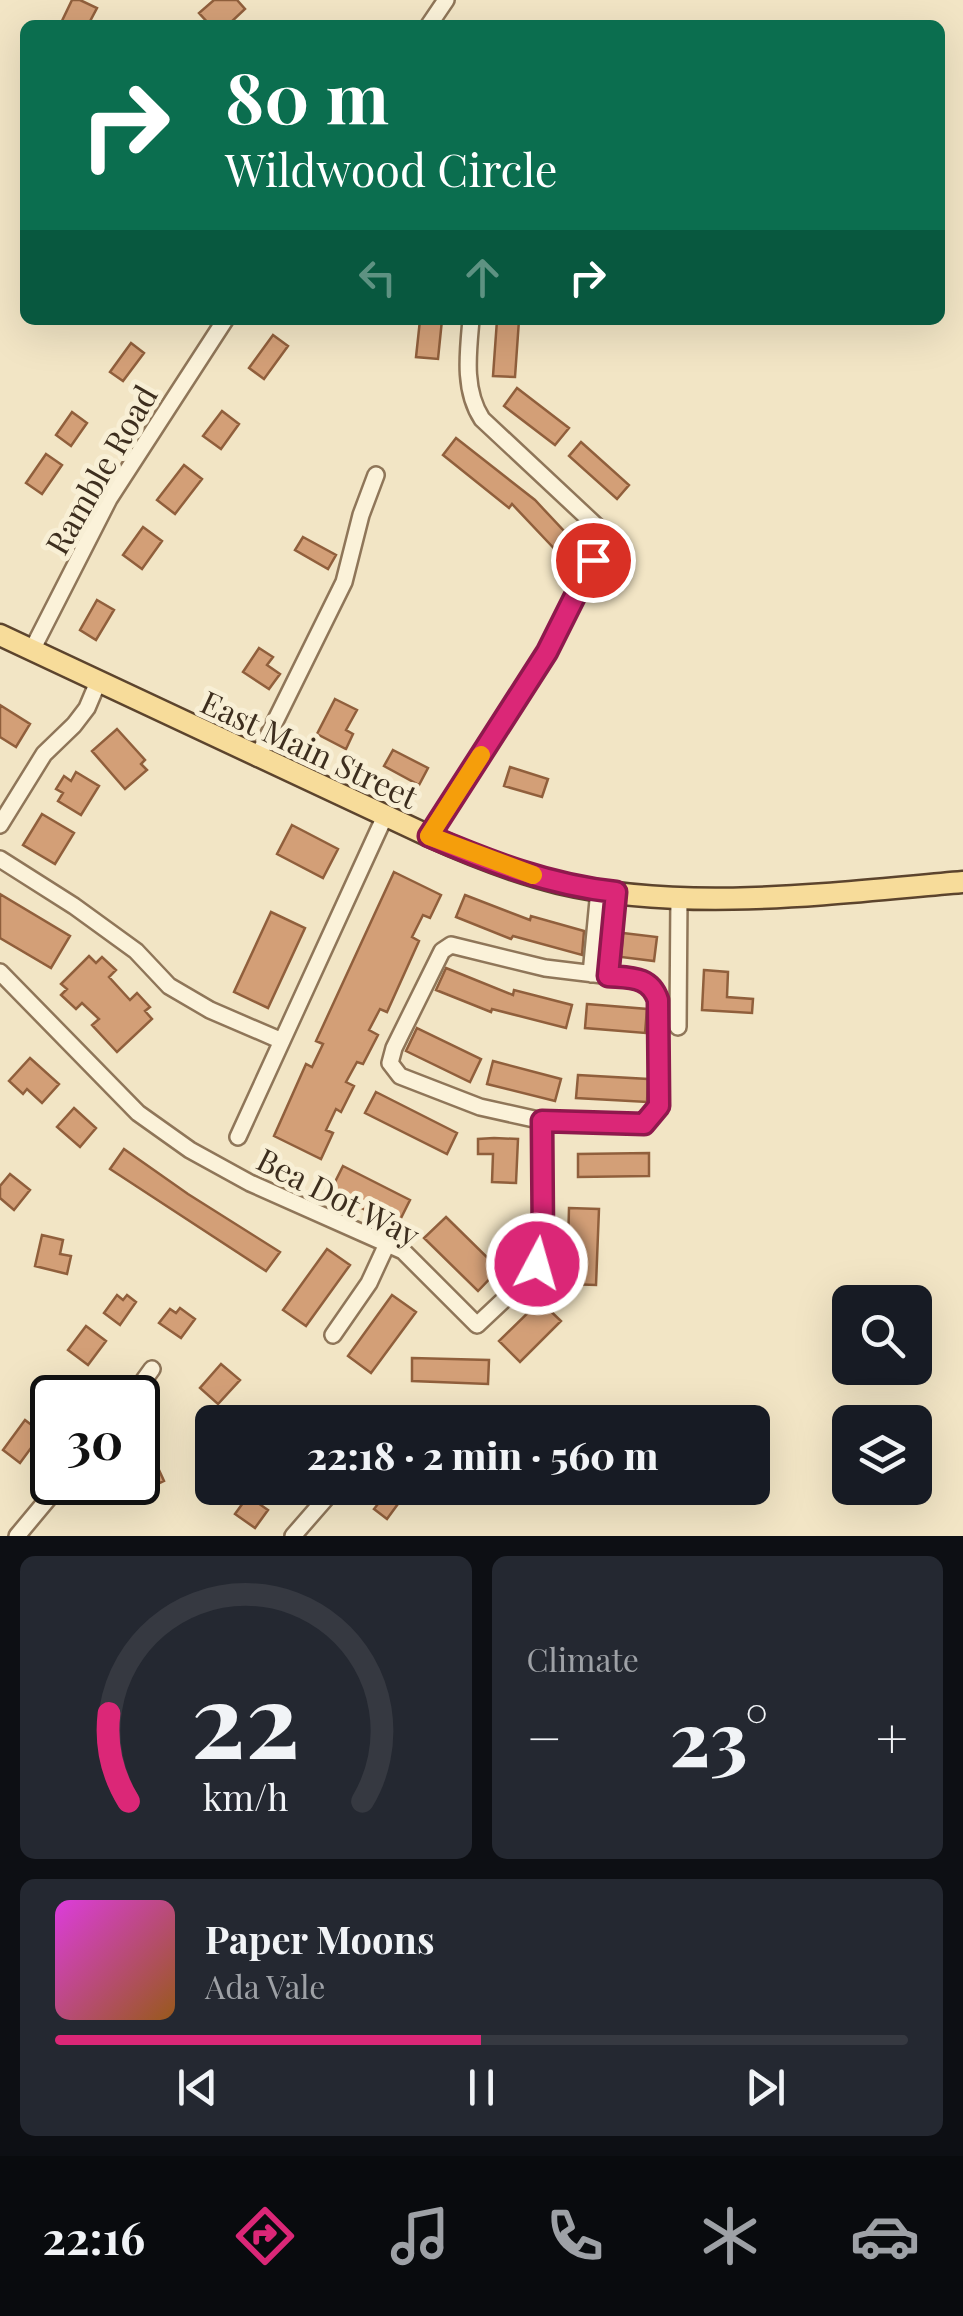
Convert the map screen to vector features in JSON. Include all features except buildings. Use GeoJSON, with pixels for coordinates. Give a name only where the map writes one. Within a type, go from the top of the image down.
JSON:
{"type":"FeatureCollection","features":[{"type":"Feature","properties":{"kind":"main road","name":"East Main Street"},"geometry":{"type":"LineString","coordinates":[[0,635],[257,758],[512,870],[608,891],[752,898],[963,882]]}},
{"type":"Feature","properties":{"kind":"street","name":"Ramble Road"},"geometry":{"type":"LineString","coordinates":[[32,650],[108,499],[222,325]]}},
{"type":"Feature","properties":{"kind":"street"},"geometry":{"type":"LineString","coordinates":[[429,836],[547,652],[605,534],[473,406],[468,381],[471,325]]}},
{"type":"Feature","properties":{"kind":"street"},"geometry":{"type":"LineString","coordinates":[[257,758],[344,582],[376,475]]}},
{"type":"Feature","properties":{"kind":"street"},"geometry":{"type":"LineString","coordinates":[[0,825],[44,754],[87,708],[98,682]]}},
{"type":"Feature","properties":{"kind":"street"},"geometry":{"type":"LineString","coordinates":[[238,1137],[385,816]]}},
{"type":"Feature","properties":{"kind":"street"},"geometry":{"type":"LineString","coordinates":[[0,859],[136,952],[169,986],[210,1010],[282,1042]]}},
{"type":"Feature","properties":{"kind":"street"},"geometry":{"type":"LineString","coordinates":[[600,975],[608,891]]}},
{"type":"Feature","properties":{"kind":"street"},"geometry":{"type":"LineString","coordinates":[[678,1027],[679,896]]}},
{"type":"Feature","properties":{"kind":"street"},"geometry":{"type":"LineString","coordinates":[[451,946],[526,965],[644,980],[654,989],[658,1000],[659,1106],[644,1124],[542,1121],[480,1107],[400,1076],[390,1063],[442,951],[451,946]]}},
{"type":"Feature","properties":{"kind":"street","name":"Bea Dot Way"},"geometry":{"type":"LineString","coordinates":[[0,972],[138,1113],[177,1141],[250,1183],[387,1244],[415,1261],[477,1325],[537,1264],[543,1247],[542,1121]]}},
{"type":"Feature","properties":{"kind":"street"},"geometry":{"type":"LineString","coordinates":[[333,1336],[369,1283],[387,1244]]}},
{"type":"Feature","properties":{"kind":"street"},"geometry":{"type":"LineString","coordinates":[[148,1375],[152,1369]]}},
{"type":"Feature","properties":{"kind":"street"},"geometry":{"type":"LineString","coordinates":[[17,1536],[43,1505]]}},
{"type":"Feature","properties":{"kind":"street"},"geometry":{"type":"LineString","coordinates":[[294,1536],[320,1505]]}},
{"type":"Feature","properties":{"kind":"slow traffic"},"geometry":{"type":"LineString","coordinates":[[481,755],[429,836],[533,875]]}},
{"type":"Feature","properties":{"kind":"route"},"geometry":{"type":"LineString","coordinates":[[537,1264],[543,1247],[542,1121],[644,1124],[653,1118],[659,1106],[658,1000],[654,989],[644,980],[608,976],[616,892],[512,870],[429,836],[547,652],[593,560]]}}]}
